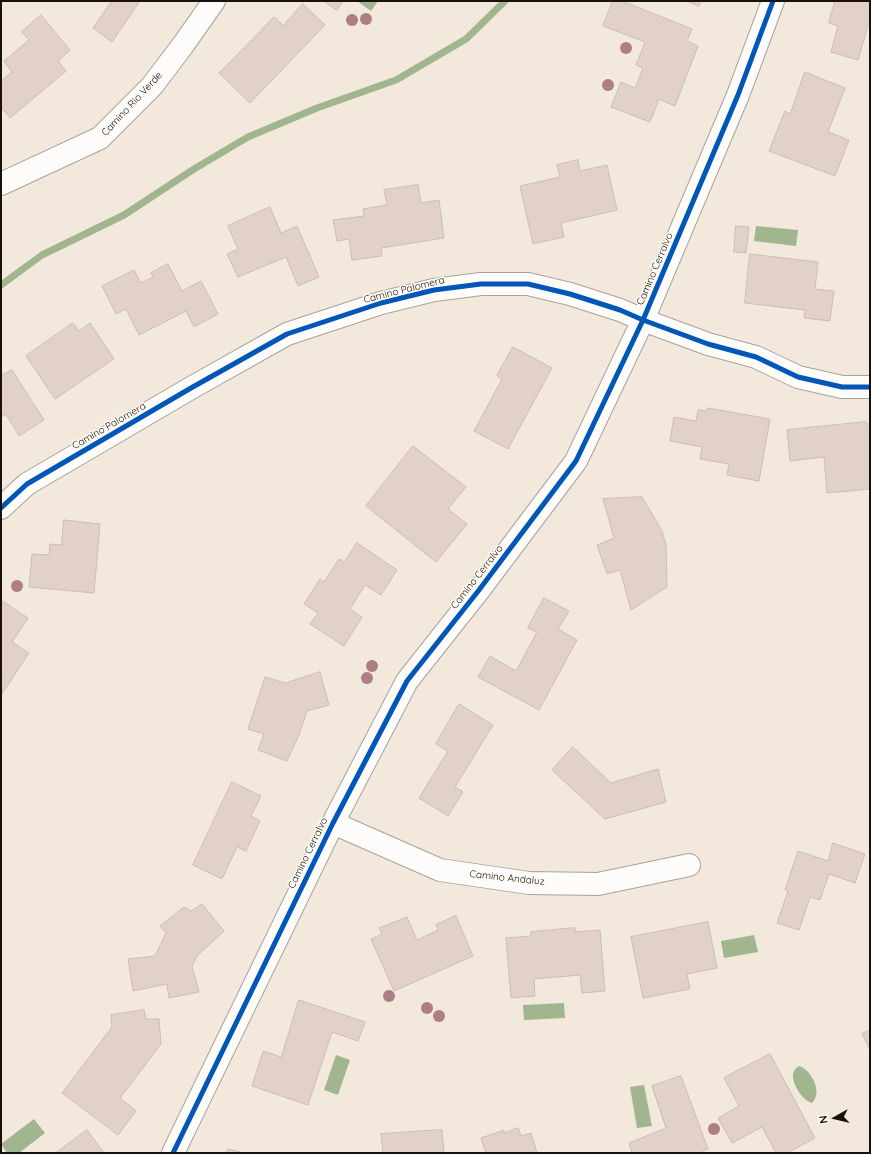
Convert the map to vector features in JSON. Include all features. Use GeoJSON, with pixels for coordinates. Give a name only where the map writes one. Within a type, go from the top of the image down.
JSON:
{"type":"FeatureCollection","features":[{"type":"Feature","properties":{"kind":"street","name":"Camino Rio Verde"},"geometry":{"type":"LineString","coordinates":[[1,184],[100,138],[152,86],[214,1]]}},
{"type":"Feature","properties":{"kind":"street","name":"Camino Cerralvo"},"geometry":{"type":"LineString","coordinates":[[173,1153],[333,823],[407,681],[576,461],[643,320],[738,94],[773,1]]}},
{"type":"Feature","properties":{"kind":"street","name":"Camino Palomera"},"geometry":{"type":"LineString","coordinates":[[1,508],[27,484],[287,334],[381,303],[434,290],[481,284],[528,284],[570,294],[620,310],[708,344],[756,357],[798,377],[842,387],[870,387]]}},
{"type":"Feature","properties":{"kind":"street","name":"Camino Andaluz"},"geometry":{"type":"LineString","coordinates":[[333,823],[440,870],[529,883],[598,884],[689,866]]}},
{"type":"Feature","properties":{"kind":"shaded area"},"geometry":{"type":"Polygon","coordinates":[[[357,1],[378,1],[371,11],[357,1]]]}},
{"type":"Feature","properties":{"kind":"shaded area"},"geometry":{"type":"Polygon","coordinates":[[[756,226],[798,230],[796,246],[754,241],[756,226]]]}},
{"type":"Feature","properties":{"kind":"shaded area"},"geometry":{"type":"Polygon","coordinates":[[[754,935],[758,952],[724,958],[721,941],[754,935]]]}},
{"type":"Feature","properties":{"kind":"shaded area"},"geometry":{"type":"Polygon","coordinates":[[[564,1003],[565,1018],[524,1020],[523,1005],[564,1003]]]}},
{"type":"Feature","properties":{"kind":"shaded area"},"geometry":{"type":"Polygon","coordinates":[[[336,1055],[350,1060],[338,1095],[324,1090],[336,1055]]]}},
{"type":"Feature","properties":{"kind":"shaded area"},"geometry":{"type":"Polygon","coordinates":[[[799,1066],[808,1072],[814,1082],[816,1094],[812,1103],[802,1096],[794,1083],[793,1073],[799,1066]]]}},
{"type":"Feature","properties":{"kind":"shaded area"},"geometry":{"type":"Polygon","coordinates":[[[644,1085],[652,1126],[637,1128],[630,1087],[644,1085]]]}},
{"type":"Feature","properties":{"kind":"shaded area"},"geometry":{"type":"Polygon","coordinates":[[[34,1119],[45,1133],[19,1153],[7,1153],[1,1144],[34,1119]]]}},
{"type":"Feature","properties":{"kind":"building"},"geometry":{"type":"Polygon","coordinates":[[[110,1],[140,1],[112,42],[93,28],[111,2],[110,1]]]}},
{"type":"Feature","properties":{"kind":"building"},"geometry":{"type":"Polygon","coordinates":[[[324,1],[343,1],[337,10],[324,1]]]}},
{"type":"Feature","properties":{"kind":"building"},"geometry":{"type":"Polygon","coordinates":[[[613,1],[622,1],[692,29],[687,41],[698,46],[675,106],[659,99],[650,122],[611,107],[621,82],[635,88],[643,68],[636,65],[645,42],[603,26],[613,1]]]}},
{"type":"Feature","properties":{"kind":"building"},"geometry":{"type":"Polygon","coordinates":[[[687,1],[701,1],[699,6],[687,1]]]}},
{"type":"Feature","properties":{"kind":"building"},"geometry":{"type":"Polygon","coordinates":[[[835,1],[870,1],[870,19],[858,60],[831,52],[838,26],[829,23],[835,1]]]}},
{"type":"Feature","properties":{"kind":"building"},"geometry":{"type":"Polygon","coordinates":[[[303,4],[325,25],[250,103],[219,73],[274,17],[283,25],[303,4]]]}},
{"type":"Feature","properties":{"kind":"building"},"geometry":{"type":"Polygon","coordinates":[[[41,15],[70,50],[58,61],[66,71],[10,118],[1,107],[1,81],[12,72],[4,61],[29,40],[22,32],[41,15]]]}},
{"type":"Feature","properties":{"kind":"building"},"geometry":{"type":"Polygon","coordinates":[[[805,72],[845,88],[828,132],[849,140],[835,176],[769,151],[785,111],[790,114],[805,72]]]}},
{"type":"Feature","properties":{"kind":"building"},"geometry":{"type":"Polygon","coordinates":[[[578,160],[580,171],[607,165],[617,210],[561,223],[564,237],[533,244],[520,186],[560,177],[557,165],[578,160]]]}},
{"type":"Feature","properties":{"kind":"building"},"geometry":{"type":"Polygon","coordinates":[[[418,185],[421,203],[439,200],[444,238],[381,248],[382,256],[352,260],[349,239],[337,241],[333,220],[364,216],[363,209],[387,205],[384,190],[418,185]]]}},
{"type":"Feature","properties":{"kind":"building"},"geometry":{"type":"Polygon","coordinates":[[[270,207],[281,233],[297,226],[319,277],[298,286],[286,257],[238,277],[227,254],[238,249],[228,226],[270,207]]]}},
{"type":"Feature","properties":{"kind":"building"},"geometry":{"type":"Polygon","coordinates":[[[736,226],[749,227],[746,253],[734,252],[736,226]]]}},
{"type":"Feature","properties":{"kind":"building"},"geometry":{"type":"Polygon","coordinates":[[[750,254],[818,262],[815,289],[834,291],[830,321],[804,318],[805,310],[745,303],[750,254]]]}},
{"type":"Feature","properties":{"kind":"building"},"geometry":{"type":"Polygon","coordinates":[[[168,264],[182,291],[201,281],[218,314],[194,327],[186,311],[139,335],[126,309],[116,314],[102,286],[134,270],[141,283],[153,277],[151,273],[168,264]]]}},
{"type":"Feature","properties":{"kind":"building"},"geometry":{"type":"Polygon","coordinates":[[[73,323],[79,331],[90,323],[114,359],[55,399],[26,356],[73,323]]]}},
{"type":"Feature","properties":{"kind":"building"},"geometry":{"type":"Polygon","coordinates":[[[513,347],[552,368],[508,449],[474,431],[502,379],[497,376],[513,347]]]}},
{"type":"Feature","properties":{"kind":"building"},"geometry":{"type":"Polygon","coordinates":[[[12,370],[44,420],[19,436],[6,414],[1,417],[1,376],[12,370]]]}},
{"type":"Feature","properties":{"kind":"building"},"geometry":{"type":"Polygon","coordinates":[[[708,408],[770,419],[759,481],[727,475],[729,464],[700,459],[702,447],[670,441],[674,417],[696,421],[698,410],[707,411],[708,408]]]}},
{"type":"Feature","properties":{"kind":"building"},"geometry":{"type":"Polygon","coordinates":[[[866,422],[866,424],[870,424],[870,489],[827,493],[824,457],[790,461],[787,430],[866,422]]]}},
{"type":"Feature","properties":{"kind":"building"},"geometry":{"type":"Polygon","coordinates":[[[413,446],[466,487],[448,509],[467,524],[436,562],[366,506],[413,446]]]}},
{"type":"Feature","properties":{"kind":"building"},"geometry":{"type":"Polygon","coordinates":[[[642,497],[662,531],[666,545],[667,587],[631,610],[620,570],[607,574],[597,545],[614,538],[603,499],[642,497]]]}},
{"type":"Feature","properties":{"kind":"building"},"geometry":{"type":"Polygon","coordinates":[[[64,520],[100,524],[94,593],[29,587],[32,554],[49,555],[50,544],[61,545],[64,520]]]}},
{"type":"Feature","properties":{"kind":"building"},"geometry":{"type":"Polygon","coordinates":[[[357,543],[397,570],[381,595],[365,585],[350,609],[362,617],[344,646],[310,624],[318,613],[304,604],[320,579],[324,582],[339,559],[344,562],[357,543]]]}},
{"type":"Feature","properties":{"kind":"building"},"geometry":{"type":"Polygon","coordinates":[[[544,598],[569,611],[558,629],[577,640],[539,710],[478,677],[490,656],[516,671],[537,632],[528,628],[544,598]]]}},
{"type":"Feature","properties":{"kind":"building"},"geometry":{"type":"Polygon","coordinates":[[[1,600],[28,618],[12,642],[29,653],[2,694],[1,600]]]}},
{"type":"Feature","properties":{"kind":"building"},"geometry":{"type":"Polygon","coordinates":[[[320,672],[329,705],[307,711],[299,735],[287,761],[258,750],[264,734],[248,729],[265,677],[285,683],[320,672]]]}},
{"type":"Feature","properties":{"kind":"building"},"geometry":{"type":"Polygon","coordinates":[[[459,704],[493,725],[455,787],[463,792],[448,816],[419,798],[448,751],[436,744],[459,704]]]}},
{"type":"Feature","properties":{"kind":"building"},"geometry":{"type":"Polygon","coordinates":[[[573,747],[611,783],[658,769],[666,802],[605,819],[552,770],[573,747]]]}},
{"type":"Feature","properties":{"kind":"building"},"geometry":{"type":"Polygon","coordinates":[[[232,782],[261,796],[251,816],[260,821],[246,851],[237,847],[222,879],[193,865],[232,782]]]}},
{"type":"Feature","properties":{"kind":"building"},"geometry":{"type":"Polygon","coordinates":[[[833,843],[865,854],[855,883],[829,874],[820,900],[810,897],[799,930],[777,923],[788,891],[785,890],[798,851],[828,861],[833,843]]]}},
{"type":"Feature","properties":{"kind":"building"},"geometry":{"type":"Polygon","coordinates":[[[202,904],[224,931],[197,956],[192,966],[199,992],[169,998],[167,984],[133,991],[128,959],[155,956],[166,933],[160,926],[184,907],[191,911],[202,904]]]}},
{"type":"Feature","properties":{"kind":"building"},"geometry":{"type":"Polygon","coordinates":[[[456,916],[473,956],[394,991],[371,939],[382,934],[379,928],[407,917],[417,940],[438,930],[436,925],[456,916]]]}},
{"type":"Feature","properties":{"kind":"building"},"geometry":{"type":"Polygon","coordinates":[[[708,922],[717,968],[687,974],[690,989],[643,998],[631,937],[708,922]]]}},
{"type":"Feature","properties":{"kind":"building"},"geometry":{"type":"Polygon","coordinates":[[[575,928],[575,932],[600,930],[605,991],[582,993],[580,975],[534,979],[535,996],[511,998],[506,938],[531,936],[531,932],[575,928]]]}},
{"type":"Feature","properties":{"kind":"building"},"geometry":{"type":"Polygon","coordinates":[[[299,1000],[365,1022],[358,1041],[332,1032],[308,1105],[252,1086],[263,1051],[281,1057],[299,1000]]]}},
{"type":"Feature","properties":{"kind":"building"},"geometry":{"type":"Polygon","coordinates":[[[144,1010],[146,1019],[159,1019],[161,1044],[120,1098],[136,1111],[118,1135],[62,1093],[112,1027],[111,1015],[144,1010]]]}},
{"type":"Feature","properties":{"kind":"building"},"geometry":{"type":"Polygon","coordinates":[[[870,1030],[870,1050],[862,1034],[870,1030]]]}},
{"type":"Feature","properties":{"kind":"building"},"geometry":{"type":"Polygon","coordinates":[[[770,1054],[815,1138],[787,1153],[776,1153],[762,1127],[732,1143],[718,1118],[739,1106],[724,1078],[770,1054]]]}},
{"type":"Feature","properties":{"kind":"building"},"geometry":{"type":"Polygon","coordinates":[[[681,1076],[708,1149],[700,1153],[632,1153],[629,1143],[666,1128],[652,1086],[681,1076]]]}},
{"type":"Feature","properties":{"kind":"building"},"geometry":{"type":"Polygon","coordinates":[[[518,1128],[521,1136],[531,1133],[537,1153],[486,1153],[481,1138],[504,1130],[504,1133],[518,1128]]]}},
{"type":"Feature","properties":{"kind":"building"},"geometry":{"type":"Polygon","coordinates":[[[87,1130],[104,1153],[56,1153],[87,1130]]]}},
{"type":"Feature","properties":{"kind":"building"},"geometry":{"type":"Polygon","coordinates":[[[442,1130],[444,1153],[383,1153],[381,1134],[442,1130]]]}},
{"type":"Feature","properties":{"kind":"building"},"geometry":{"type":"Polygon","coordinates":[[[228,1149],[244,1153],[227,1153],[228,1149]]]}},
{"type":"Feature","properties":{"kind":"waterway"},"geometry":{"type":"LineString","coordinates":[[1,285],[42,255],[124,215],[194,169],[248,137],[317,108],[396,80],[466,39],[505,1]]}},
{"type":"Feature","properties":{"kind":"cycle path"},"geometry":{"type":"LineString","coordinates":[[173,1153],[333,823],[407,681],[479,590],[576,461],[643,320],[738,95],[773,1]]}},
{"type":"Feature","properties":{"kind":"cycle path"},"geometry":{"type":"LineString","coordinates":[[1,508],[27,484],[287,334],[381,303],[434,290],[481,284],[528,284],[570,294],[620,310],[708,344],[756,357],[798,377],[842,387],[870,387]]}}]}
